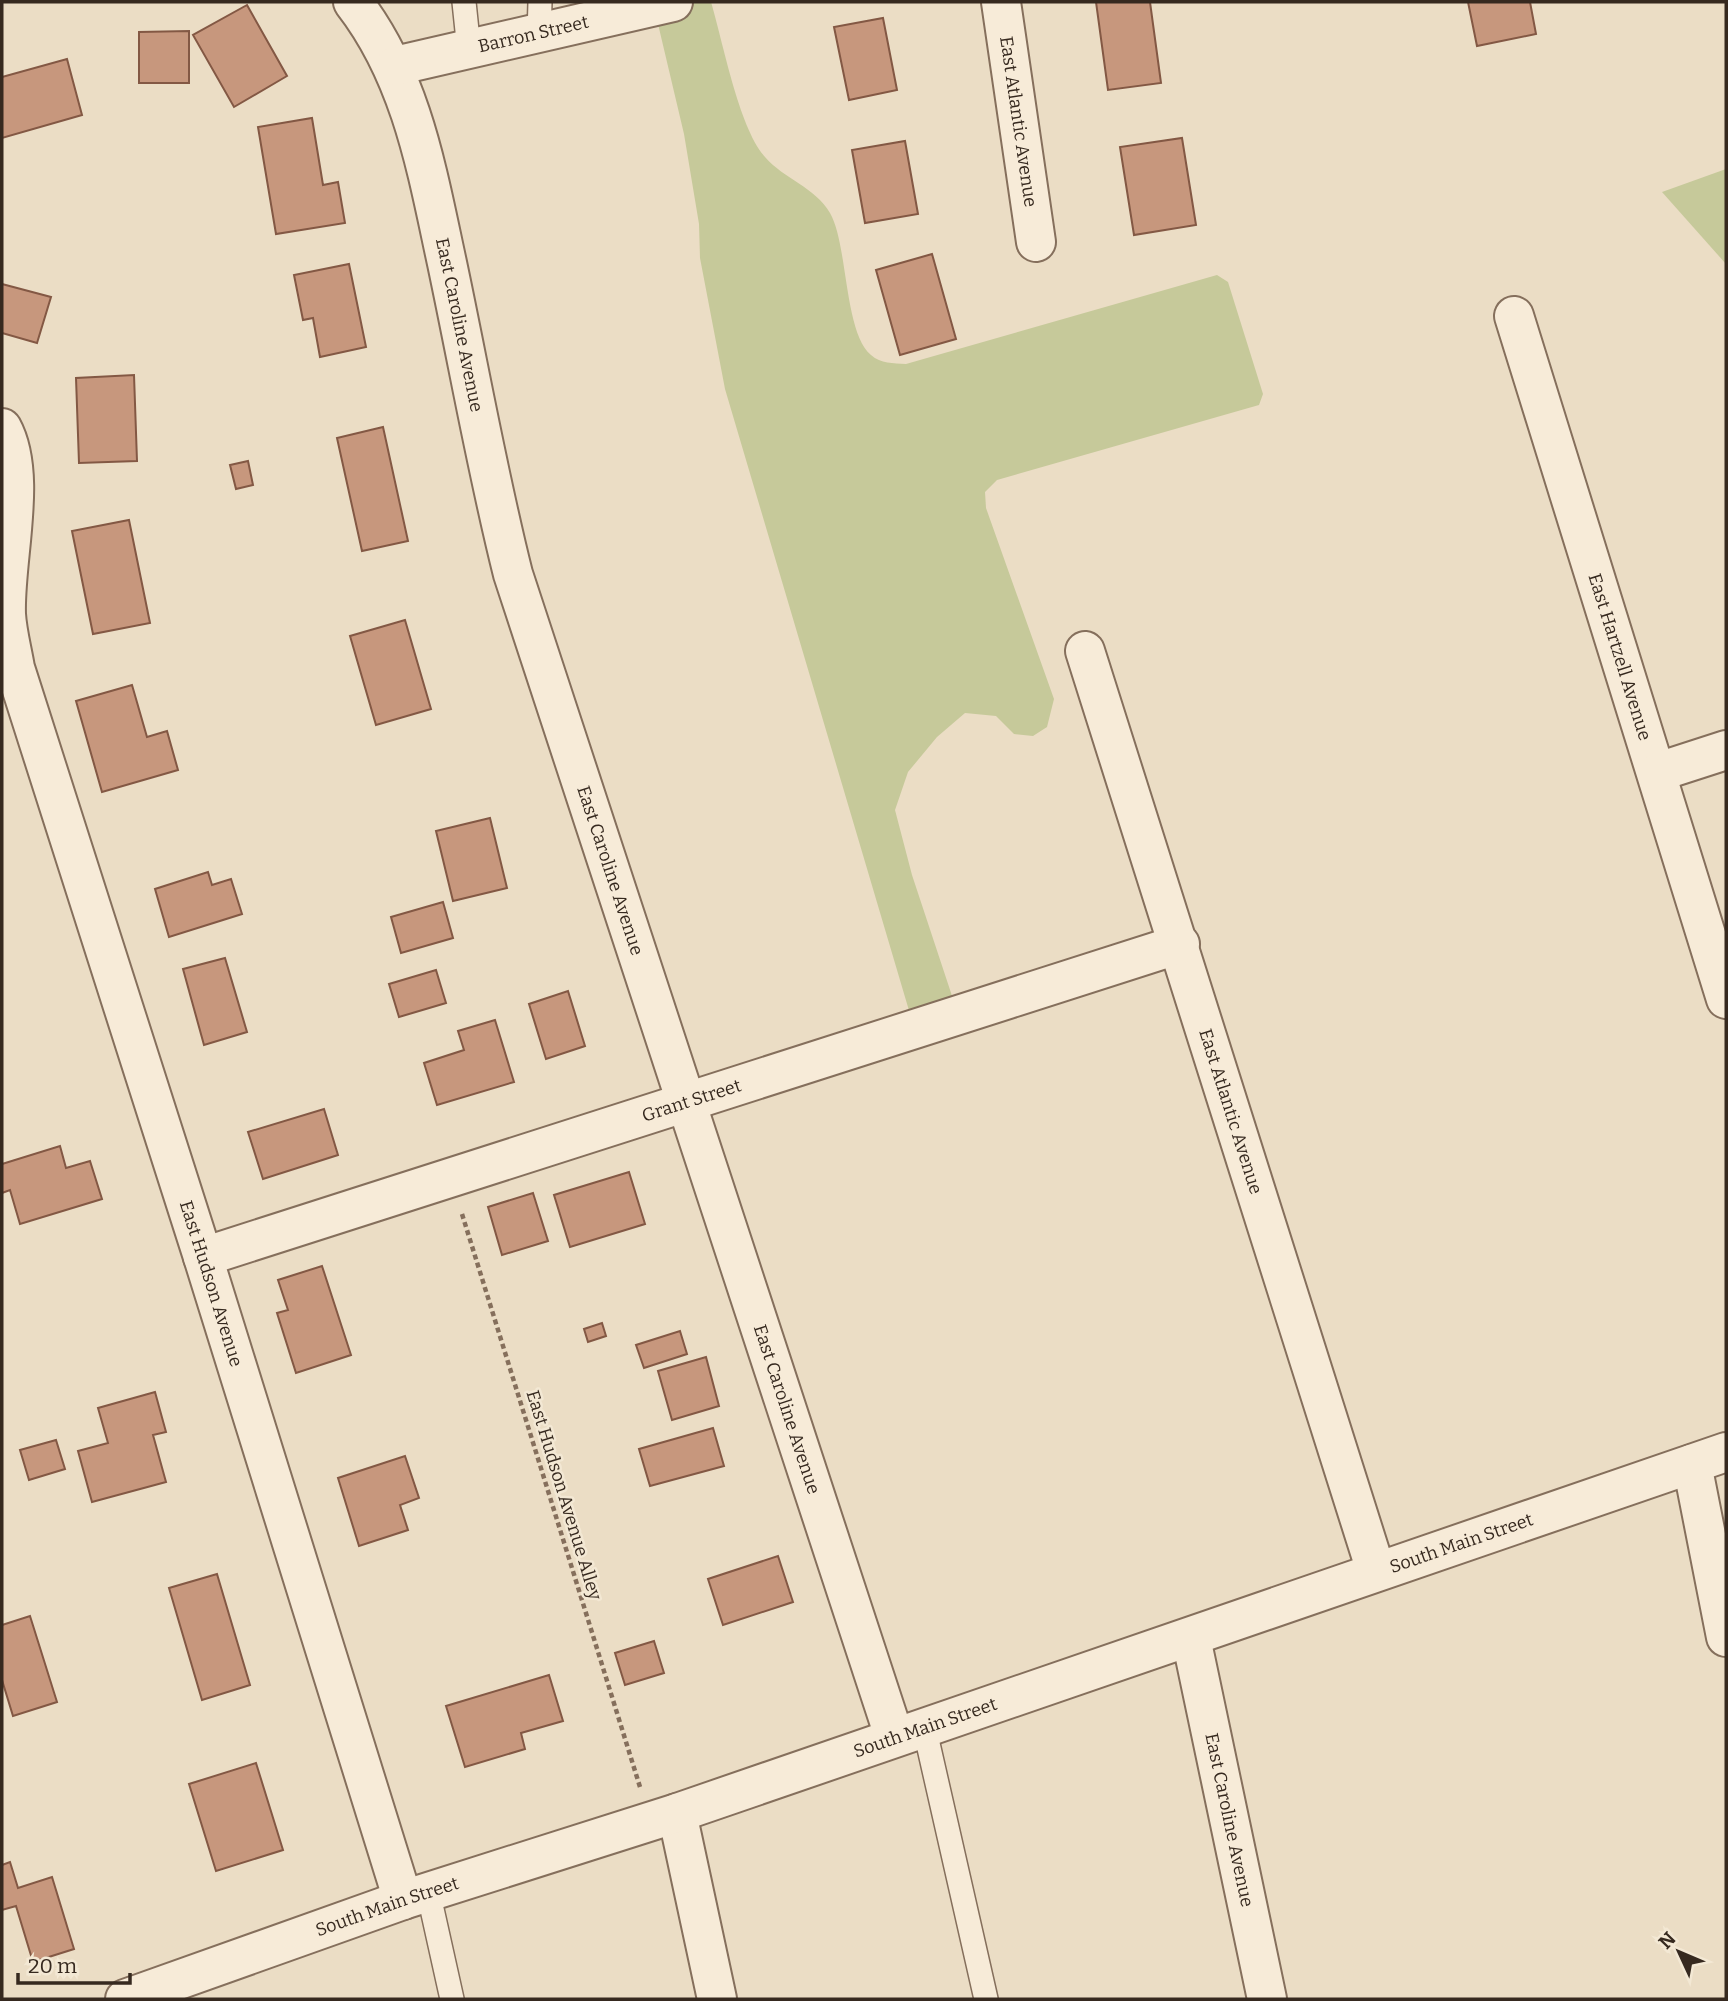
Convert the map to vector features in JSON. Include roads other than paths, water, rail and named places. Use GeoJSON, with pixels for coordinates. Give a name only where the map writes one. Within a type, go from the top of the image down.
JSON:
{"type":"FeatureCollection","features":[{"type":"Feature","properties":{"kind":"street","name":"East Caroline Avenue"},"geometry":{"type":"LineString","coordinates":[[353,2],[372,25],[395,66],[421,140],[467,358],[488,477],[513,574],[686,1100],[909,1731]]}},
{"type":"Feature","properties":{"kind":"street","name":"Barron Street"},"geometry":{"type":"LineString","coordinates":[[395,66],[469,50],[539,18],[673,2]]}},
{"type":"Feature","properties":{"kind":"street","name":"East Atlantic Avenue"},"geometry":{"type":"LineString","coordinates":[[1001,2],[1035,242]]}},
{"type":"Feature","properties":{"kind":"street","name":"East Hartzell Avenue"},"geometry":{"type":"LineString","coordinates":[[1514,316],[1658,772],[1726,999]]}},
{"type":"Feature","properties":{"kind":"street","name":"East Hudson Avenue"},"geometry":{"type":"LineString","coordinates":[[2,428],[10,443],[14,473],[6,615],[8,655],[203,1257],[415,1896]]}},
{"type":"Feature","properties":{"kind":"street","name":"East Atlantic Avenue"},"geometry":{"type":"LineString","coordinates":[[1085,651],[1180,943],[1376,1571]]}},
{"type":"Feature","properties":{"kind":"street"},"geometry":{"type":"LineString","coordinates":[[1658,772],[1726,750]]}},
{"type":"Feature","properties":{"kind":"street","name":"Grant Street"},"geometry":{"type":"LineString","coordinates":[[203,1257],[1180,943]]}},
{"type":"Feature","properties":{"kind":"street"},"geometry":{"type":"LineString","coordinates":[[1709,1458],[1726,1637]]}},
{"type":"Feature","properties":{"kind":"street","name":"South Main Street"},"geometry":{"type":"LineString","coordinates":[[125,1999],[176,1991],[415,1896],[664,1817],[1709,1458]]}},
{"type":"Feature","properties":{"kind":"street","name":"East Caroline Avenue"},"geometry":{"type":"LineString","coordinates":[[1191,1638],[1267,1999]]}},
{"type":"Feature","properties":{"kind":"street"},"geometry":{"type":"LineString","coordinates":[[664,1817],[717,1999]]}},
{"type":"Feature","properties":{"kind":"lane"},"geometry":{"type":"LineString","coordinates":[[464,2],[469,50]]}},
{"type":"Feature","properties":{"kind":"lane"},"geometry":{"type":"LineString","coordinates":[[909,1731],[986,1999]]}},
{"type":"Feature","properties":{"kind":"lane"},"geometry":{"type":"LineString","coordinates":[[415,1896],[452,1999]]}}]}
